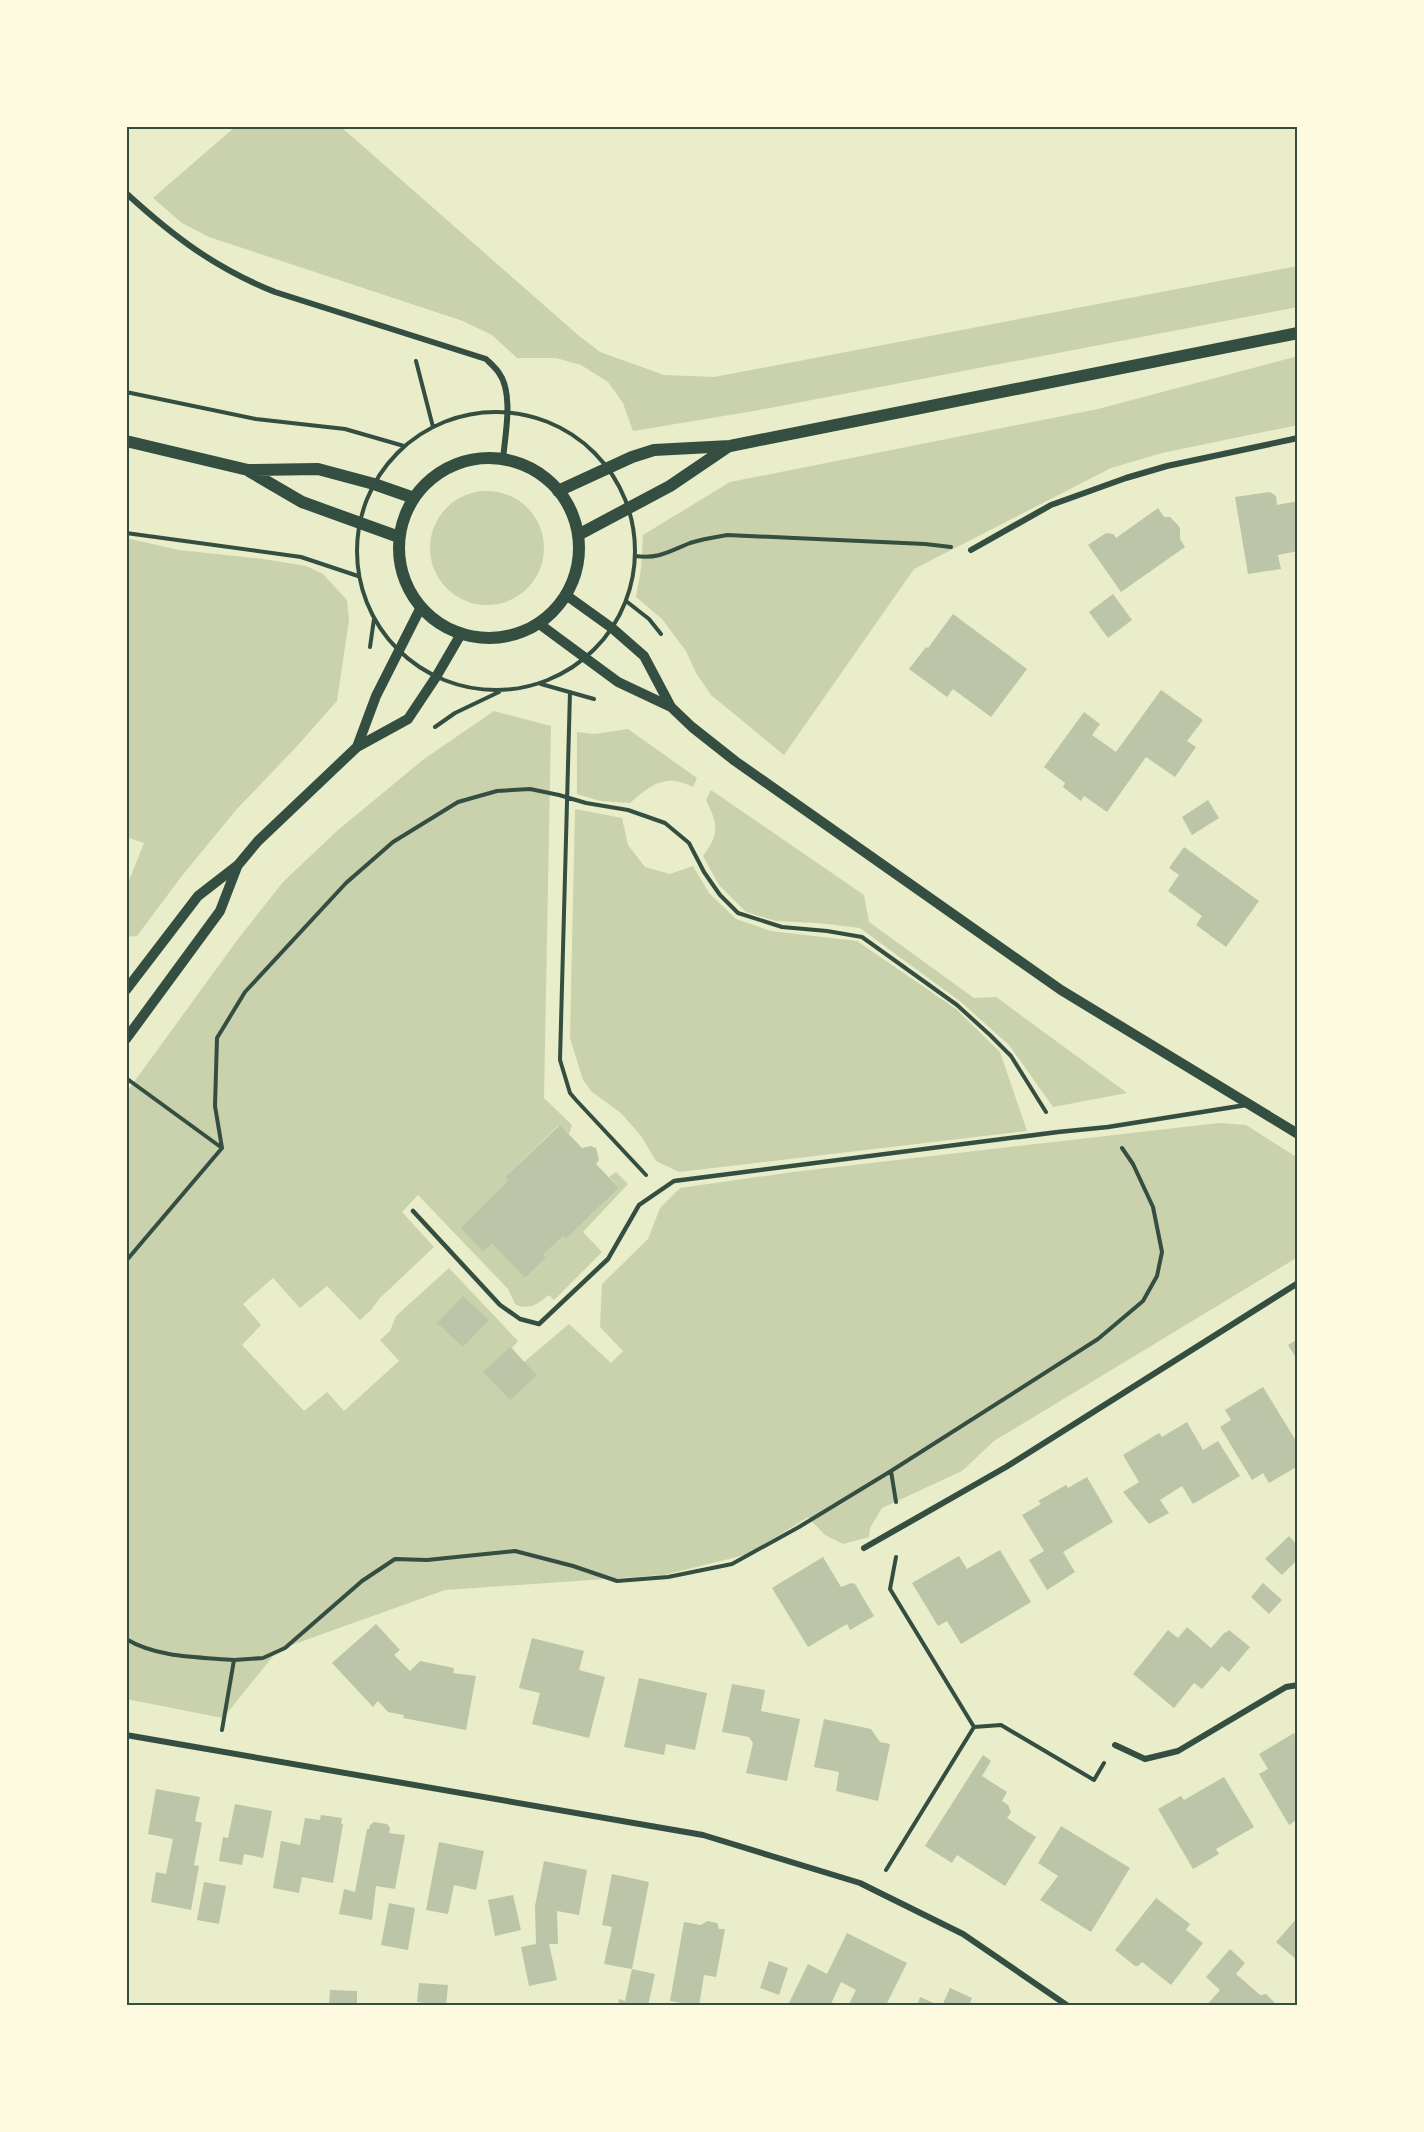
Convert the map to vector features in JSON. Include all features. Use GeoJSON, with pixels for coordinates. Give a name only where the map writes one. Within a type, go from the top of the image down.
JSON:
{"type":"FeatureCollection","features":[{"type":"Feature","properties":{"kind":"main road"},"geometry":{"type":"LineString","coordinates":[[558,491],[632,457],[654,450],[730,446],[1298,333]]}},
{"type":"Feature","properties":{"kind":"main road"},"geometry":{"type":"LineString","coordinates":[[126,441],[248,470],[318,469],[374,484],[414,498]]}},
{"type":"Feature","properties":{"kind":"main road"},"geometry":{"type":"LineString","coordinates":[[578,535],[670,486],[730,446]]}},
{"type":"Feature","properties":{"kind":"main road"},"geometry":{"type":"LineString","coordinates":[[478,459],[503,459],[524,465],[542,476],[558,491],[571,512],[578,535],[579,555],[566,595],[554,610],[538,623],[520,633],[481,638],[461,634],[439,623],[421,607],[407,586],[400,562],[399,537],[404,516],[414,498],[431,479],[453,465],[478,459]]}},
{"type":"Feature","properties":{"kind":"main road"},"geometry":{"type":"LineString","coordinates":[[248,470],[302,502],[399,537]]}},
{"type":"Feature","properties":{"kind":"street"},"geometry":{"type":"LineString","coordinates":[[126,193],[181,241],[242,279],[275,292],[486,359],[500,374],[506,390],[508,411],[503,459]]}},
{"type":"Feature","properties":{"kind":"street"},"geometry":{"type":"LineString","coordinates":[[971,550],[1051,505],[1126,478],[1167,466],[1298,438]]}},
{"type":"Feature","properties":{"kind":"street"},"geometry":{"type":"LineString","coordinates":[[566,595],[612,628],[644,656],[671,707]]}},
{"type":"Feature","properties":{"kind":"street"},"geometry":{"type":"LineString","coordinates":[[357,747],[376,696],[421,607]]}},
{"type":"Feature","properties":{"kind":"street"},"geometry":{"type":"LineString","coordinates":[[538,623],[618,682],[671,707],[735,761],[1060,990],[1298,1134]]}},
{"type":"Feature","properties":{"kind":"street"},"geometry":{"type":"LineString","coordinates":[[126,990],[198,896],[238,865],[258,841],[357,747],[408,719],[461,634]]}},
{"type":"Feature","properties":{"kind":"street"},"geometry":{"type":"LineString","coordinates":[[126,1039],[220,911],[238,865]]}},
{"type":"Feature","properties":{"kind":"street"},"geometry":{"type":"LineString","coordinates":[[864,1548],[1006,1467],[1298,1283]]}},
{"type":"Feature","properties":{"kind":"street"},"geometry":{"type":"LineString","coordinates":[[1115,1745],[1145,1759],[1178,1751],[1286,1687],[1298,1685]]}},
{"type":"Feature","properties":{"kind":"street"},"geometry":{"type":"LineString","coordinates":[[126,1735],[703,1835],[860,1883],[963,1934],[1068,2006]]}},
{"type":"Feature","properties":{"kind":"lane"},"geometry":{"type":"LineString","coordinates":[[413,1211],[500,1305],[520,1320],[539,1324],[608,1259],[639,1205],[675,1181],[1108,1127],[1249,1105]]}},
{"type":"Feature","properties":{"kind":"path"},"geometry":{"type":"LineString","coordinates":[[410,335],[433,427]]}},
{"type":"Feature","properties":{"kind":"path"},"geometry":{"type":"LineString","coordinates":[[126,392],[256,418],[345,429],[404,446]]}},
{"type":"Feature","properties":{"kind":"path"},"geometry":{"type":"LineString","coordinates":[[508,411],[544,421],[569,433],[591,450],[608,468],[628,509],[635,556],[631,586],[620,616],[603,642],[585,658],[557,677],[530,687],[501,691],[474,690],[449,683],[424,672],[388,639],[364,598],[358,576],[357,552],[360,523],[364,506],[374,484],[387,464],[404,446],[433,427],[459,417],[508,411]]}},
{"type":"Feature","properties":{"kind":"path"},"geometry":{"type":"LineString","coordinates":[[126,533],[301,557],[358,576]]}},
{"type":"Feature","properties":{"kind":"path"},"geometry":{"type":"LineString","coordinates":[[635,556],[651,558],[669,554],[706,538],[727,535],[925,544],[971,550]]}},
{"type":"Feature","properties":{"kind":"path"},"geometry":{"type":"LineString","coordinates":[[570,692],[560,1060],[570,1093],[660,1191]]}},
{"type":"Feature","properties":{"kind":"path"},"geometry":{"type":"LineString","coordinates":[[126,1262],[222,1148],[215,1106],[217,1038],[245,992],[346,883],[393,842],[458,802],[497,791],[530,789],[586,803],[628,810],[665,823],[688,843],[720,895],[738,913],[782,927],[862,937],[957,1005],[990,1035],[1011,1056],[1058,1132]]}},
{"type":"Feature","properties":{"kind":"path"},"geometry":{"type":"LineString","coordinates":[[126,1078],[222,1148]]}},
{"type":"Feature","properties":{"kind":"path"},"geometry":{"type":"LineString","coordinates":[[126,1638],[134,1643],[176,1656],[234,1660],[263,1658],[285,1648],[362,1581],[395,1559],[427,1560],[515,1551],[573,1566],[617,1581],[669,1577],[732,1564],[800,1527],[966,1425],[1098,1339],[1143,1301],[1156,1276],[1162,1252],[1154,1208],[1133,1164],[1108,1127]]}},
{"type":"Feature","properties":{"kind":"path"},"geometry":{"type":"LineString","coordinates":[[891,1471],[901,1528],[890,1589],[974,1727]]}},
{"type":"Feature","properties":{"kind":"path"},"geometry":{"type":"LineString","coordinates":[[217,1751],[234,1660]]}},
{"type":"Feature","properties":{"kind":"path"},"geometry":{"type":"LineString","coordinates":[[974,1727],[1001,1725],[1094,1780],[1115,1745]]}},
{"type":"Feature","properties":{"kind":"path"},"geometry":{"type":"LineString","coordinates":[[874,1890],[974,1727]]}},
{"type":"Feature","properties":{"kind":"green space"},"geometry":{"type":"Polygon","coordinates":[[[236,126],[340,126],[600,352],[664,375],[714,377],[1298,266],[1298,307],[754,411],[633,431],[623,403],[608,382],[581,365],[556,358],[517,358],[492,335],[463,321],[209,237],[182,223],[153,198],[236,126]]]}},
{"type":"Feature","properties":{"kind":"green space"},"geometry":{"type":"Polygon","coordinates":[[[1298,356],[1298,425],[1162,453],[1111,468],[914,569],[784,755],[711,695],[696,673],[686,651],[662,619],[636,597],[641,569],[643,535],[730,482],[1098,409],[1298,356]]]}},
{"type":"Feature","properties":{"kind":"green space"},"geometry":{"type":"Polygon","coordinates":[[[487,491],[509,495],[527,508],[540,526],[544,548],[540,570],[527,588],[509,601],[487,605],[465,601],[447,588],[434,570],[430,548],[434,526],[447,508],[465,495],[487,491]]]}},
{"type":"Feature","properties":{"kind":"green space"},"geometry":{"type":"Polygon","coordinates":[[[126,538],[179,550],[306,566],[323,574],[347,600],[349,620],[337,701],[236,810],[181,877],[137,936],[126,937],[126,888],[144,843],[126,837],[126,538]]]}},
{"type":"Feature","properties":{"kind":"green space"},"geometry":{"type":"Polygon","coordinates":[[[494,711],[551,726],[544,1098],[572,1125],[569,1134],[559,1125],[505,1177],[508,1181],[460,1228],[483,1252],[492,1244],[525,1278],[545,1259],[543,1255],[563,1236],[566,1239],[619,1188],[609,1177],[616,1172],[628,1184],[583,1232],[602,1252],[554,1300],[549,1295],[529,1307],[515,1304],[508,1289],[418,1195],[402,1212],[434,1247],[360,1320],[327,1286],[300,1308],[273,1278],[243,1304],[261,1325],[242,1345],[304,1411],[327,1392],[344,1411],[399,1361],[380,1340],[390,1331],[396,1316],[449,1268],[518,1341],[512,1348],[524,1362],[569,1324],[611,1363],[623,1351],[600,1327],[602,1284],[648,1239],[660,1208],[680,1188],[793,1172],[1219,1123],[1246,1125],[1298,1158],[1298,1257],[994,1441],[962,1471],[882,1508],[870,1528],[869,1537],[843,1544],[825,1535],[808,1517],[749,1554],[664,1575],[445,1590],[278,1650],[223,1718],[126,1699],[126,1093],[238,939],[283,882],[338,830],[424,759],[494,711]]]}},
{"type":"Feature","properties":{"kind":"green space"},"geometry":{"type":"Polygon","coordinates":[[[628,729],[697,778],[693,787],[674,781],[659,783],[630,803],[600,801],[577,794],[577,732],[595,734],[628,729]]]}},
{"type":"Feature","properties":{"kind":"green space"},"geometry":{"type":"Polygon","coordinates":[[[711,790],[864,895],[869,922],[974,998],[996,997],[1127,1093],[1053,1107],[1009,1045],[961,1002],[860,928],[776,921],[746,912],[719,885],[703,856],[715,835],[715,823],[706,800],[711,790]]]}},
{"type":"Feature","properties":{"kind":"green space"},"geometry":{"type":"Polygon","coordinates":[[[575,809],[622,818],[628,845],[645,867],[670,874],[693,866],[709,893],[736,919],[771,931],[857,941],[956,1009],[1000,1052],[1027,1131],[679,1172],[656,1161],[641,1136],[621,1113],[592,1092],[583,1080],[570,1038],[575,809]]]}},
{"type":"Feature","properties":{"kind":"building"},"geometry":{"type":"Polygon","coordinates":[[[1270,492],[1276,496],[1277,505],[1298,501],[1298,551],[1278,555],[1281,569],[1248,574],[1235,497],[1270,492]]]}},
{"type":"Feature","properties":{"kind":"building"},"geometry":{"type":"Polygon","coordinates":[[[1158,508],[1164,517],[1170,517],[1180,528],[1180,539],[1185,547],[1121,592],[1088,545],[1106,533],[1113,534],[1116,538],[1158,508]]]}},
{"type":"Feature","properties":{"kind":"building"},"geometry":{"type":"Polygon","coordinates":[[[1113,594],[1132,620],[1108,638],[1089,612],[1113,594]]]}},
{"type":"Feature","properties":{"kind":"building"},"geometry":{"type":"Polygon","coordinates":[[[953,614],[1027,669],[991,717],[953,689],[947,697],[909,669],[953,614]]]}},
{"type":"Feature","properties":{"kind":"building"},"geometry":{"type":"Polygon","coordinates":[[[1161,690],[1203,720],[1187,741],[1196,747],[1175,777],[1146,757],[1107,812],[1084,796],[1081,801],[1063,787],[1065,783],[1044,767],[1084,712],[1100,724],[1092,735],[1116,752],[1161,690]]]}},
{"type":"Feature","properties":{"kind":"building"},"geometry":{"type":"Polygon","coordinates":[[[1208,800],[1219,818],[1192,835],[1182,817],[1208,800]]]}},
{"type":"Feature","properties":{"kind":"building"},"geometry":{"type":"Polygon","coordinates":[[[1184,847],[1259,901],[1226,947],[1196,925],[1202,916],[1168,891],[1179,875],[1169,868],[1184,847]]]}},
{"type":"Feature","properties":{"kind":"building"},"geometry":{"type":"Polygon","coordinates":[[[560,1125],[582,1148],[591,1146],[596,1148],[599,1160],[596,1164],[619,1188],[566,1239],[563,1236],[543,1255],[546,1258],[525,1278],[492,1244],[483,1252],[460,1228],[508,1181],[505,1177],[560,1125]]]}},
{"type":"Feature","properties":{"kind":"building"},"geometry":{"type":"Polygon","coordinates":[[[463,1296],[489,1320],[463,1347],[437,1323],[463,1296]]]}},
{"type":"Feature","properties":{"kind":"building"},"geometry":{"type":"Polygon","coordinates":[[[1298,1339],[1298,1361],[1288,1345],[1298,1339]]]}},
{"type":"Feature","properties":{"kind":"building"},"geometry":{"type":"Polygon","coordinates":[[[510,1347],[537,1375],[510,1400],[483,1372],[510,1347]]]}},
{"type":"Feature","properties":{"kind":"building"},"geometry":{"type":"Polygon","coordinates":[[[1263,1387],[1298,1444],[1298,1466],[1269,1483],[1263,1473],[1252,1480],[1220,1427],[1231,1420],[1225,1410],[1263,1387]]]}},
{"type":"Feature","properties":{"kind":"building"},"geometry":{"type":"Polygon","coordinates":[[[1187,1422],[1203,1450],[1218,1441],[1240,1476],[1193,1504],[1182,1486],[1160,1500],[1169,1513],[1149,1524],[1123,1492],[1139,1482],[1123,1455],[1159,1433],[1162,1437],[1187,1422]]]}},
{"type":"Feature","properties":{"kind":"building"},"geometry":{"type":"Polygon","coordinates":[[[1087,1477],[1113,1522],[1063,1552],[1075,1572],[1047,1590],[1029,1560],[1044,1551],[1022,1515],[1041,1504],[1038,1501],[1066,1485],[1068,1488],[1087,1477]]]}},
{"type":"Feature","properties":{"kind":"building"},"geometry":{"type":"Polygon","coordinates":[[[1289,1536],[1298,1546],[1298,1559],[1282,1575],[1265,1559],[1289,1536]]]}},
{"type":"Feature","properties":{"kind":"building"},"geometry":{"type":"Polygon","coordinates":[[[1000,1550],[1031,1602],[961,1644],[947,1621],[938,1626],[912,1583],[959,1556],[967,1569],[1000,1550]]]}},
{"type":"Feature","properties":{"kind":"building"},"geometry":{"type":"Polygon","coordinates":[[[823,1557],[841,1587],[851,1583],[855,1584],[874,1616],[850,1630],[847,1624],[808,1647],[772,1588],[823,1557]]]}},
{"type":"Feature","properties":{"kind":"building"},"geometry":{"type":"Polygon","coordinates":[[[1263,1583],[1282,1600],[1269,1614],[1251,1597],[1263,1583]]]}},
{"type":"Feature","properties":{"kind":"building"},"geometry":{"type":"Polygon","coordinates":[[[376,1624],[400,1650],[394,1655],[410,1671],[420,1661],[454,1668],[453,1673],[476,1676],[466,1730],[403,1718],[404,1715],[388,1712],[378,1701],[373,1707],[332,1663],[376,1624]]]}},
{"type":"Feature","properties":{"kind":"building"},"geometry":{"type":"Polygon","coordinates":[[[1187,1627],[1211,1648],[1229,1630],[1250,1647],[1229,1672],[1222,1666],[1202,1689],[1194,1683],[1174,1708],[1133,1674],[1168,1630],[1178,1638],[1187,1627]]]}},
{"type":"Feature","properties":{"kind":"building"},"geometry":{"type":"Polygon","coordinates":[[[532,1638],[584,1651],[579,1670],[605,1677],[589,1738],[532,1724],[540,1693],[519,1688],[532,1638]]]}},
{"type":"Feature","properties":{"kind":"building"},"geometry":{"type":"Polygon","coordinates":[[[639,1678],[707,1693],[695,1750],[666,1744],[664,1755],[624,1747],[639,1678]]]}},
{"type":"Feature","properties":{"kind":"building"},"geometry":{"type":"Polygon","coordinates":[[[732,1684],[765,1690],[761,1711],[800,1719],[787,1781],[746,1773],[753,1743],[749,1737],[722,1732],[732,1684]]]}},
{"type":"Feature","properties":{"kind":"building"},"geometry":{"type":"Polygon","coordinates":[[[824,1719],[871,1729],[880,1742],[890,1744],[878,1801],[836,1791],[839,1772],[814,1767],[824,1719]]]}},
{"type":"Feature","properties":{"kind":"building"},"geometry":{"type":"Polygon","coordinates":[[[1294,1733],[1298,1739],[1298,1819],[1289,1825],[1259,1774],[1268,1769],[1259,1754],[1294,1733]]]}},
{"type":"Feature","properties":{"kind":"building"},"geometry":{"type":"Polygon","coordinates":[[[983,1755],[991,1761],[982,1776],[1007,1792],[1002,1801],[1008,1805],[1011,1812],[1007,1818],[1036,1837],[1005,1886],[957,1855],[952,1863],[925,1846],[983,1755]]]}},
{"type":"Feature","properties":{"kind":"building"},"geometry":{"type":"Polygon","coordinates":[[[1224,1777],[1254,1827],[1216,1849],[1219,1854],[1193,1869],[1158,1809],[1181,1796],[1184,1800],[1224,1777]]]}},
{"type":"Feature","properties":{"kind":"building"},"geometry":{"type":"Polygon","coordinates":[[[156,1789],[200,1797],[195,1821],[202,1823],[194,1865],[199,1866],[191,1910],[151,1902],[156,1872],[166,1874],[173,1839],[148,1834],[156,1789]]]}},
{"type":"Feature","properties":{"kind":"building"},"geometry":{"type":"Polygon","coordinates":[[[235,1804],[272,1811],[263,1858],[244,1854],[242,1865],[219,1861],[223,1837],[228,1838],[235,1804]]]}},
{"type":"Feature","properties":{"kind":"building"},"geometry":{"type":"Polygon","coordinates":[[[321,1815],[342,1818],[341,1824],[343,1824],[333,1883],[302,1877],[299,1893],[273,1888],[281,1841],[300,1845],[305,1818],[320,1820],[321,1815]]]}},
{"type":"Feature","properties":{"kind":"building"},"geometry":{"type":"Polygon","coordinates":[[[374,1822],[387,1824],[390,1828],[389,1833],[405,1835],[395,1889],[376,1886],[372,1920],[339,1914],[344,1889],[355,1892],[367,1829],[374,1822]]]}},
{"type":"Feature","properties":{"kind":"building"},"geometry":{"type":"Polygon","coordinates":[[[1061,1826],[1130,1868],[1091,1932],[1040,1900],[1058,1876],[1038,1863],[1061,1826]]]}},
{"type":"Feature","properties":{"kind":"building"},"geometry":{"type":"Polygon","coordinates":[[[439,1842],[484,1851],[476,1890],[454,1885],[448,1914],[426,1910],[439,1842]]]}},
{"type":"Feature","properties":{"kind":"building"},"geometry":{"type":"Polygon","coordinates":[[[544,1861],[587,1870],[579,1915],[557,1911],[558,1944],[549,1944],[557,1980],[529,1986],[521,1947],[536,1944],[535,1906],[544,1861]]]}},
{"type":"Feature","properties":{"kind":"building"},"geometry":{"type":"Polygon","coordinates":[[[612,1874],[649,1882],[632,1969],[604,1964],[612,1927],[602,1925],[612,1874]]]}},
{"type":"Feature","properties":{"kind":"building"},"geometry":{"type":"Polygon","coordinates":[[[204,1882],[226,1886],[219,1924],[197,1920],[204,1882]]]}},
{"type":"Feature","properties":{"kind":"building"},"geometry":{"type":"Polygon","coordinates":[[[513,1895],[521,1930],[495,1936],[488,1900],[513,1895]]]}},
{"type":"Feature","properties":{"kind":"building"},"geometry":{"type":"Polygon","coordinates":[[[1156,1898],[1190,1924],[1186,1930],[1203,1943],[1171,1985],[1142,1962],[1135,1966],[1115,1950],[1156,1898]]]}},
{"type":"Feature","properties":{"kind":"building"},"geometry":{"type":"Polygon","coordinates":[[[389,1903],[415,1908],[408,1950],[381,1945],[389,1903]]]}},
{"type":"Feature","properties":{"kind":"building"},"geometry":{"type":"Polygon","coordinates":[[[1298,1917],[1298,1961],[1276,1942],[1298,1917]]]}},
{"type":"Feature","properties":{"kind":"building"},"geometry":{"type":"Polygon","coordinates":[[[707,1921],[717,1923],[719,1929],[725,1929],[716,1977],[704,1975],[699,2006],[670,2001],[684,1922],[701,1925],[707,1921]]]}},
{"type":"Feature","properties":{"kind":"building"},"geometry":{"type":"Polygon","coordinates":[[[847,1933],[907,1963],[887,2003],[893,2006],[848,2006],[856,1990],[841,1982],[830,2006],[788,2005],[808,1964],[827,1974],[847,1933]]]}},
{"type":"Feature","properties":{"kind":"building"},"geometry":{"type":"Polygon","coordinates":[[[1230,1949],[1245,1963],[1236,1974],[1260,1995],[1266,1994],[1278,2006],[1206,2006],[1220,1990],[1206,1977],[1230,1949]]]}},
{"type":"Feature","properties":{"kind":"building"},"geometry":{"type":"Polygon","coordinates":[[[769,1961],[788,1968],[779,1995],[760,1988],[769,1961]]]}},
{"type":"Feature","properties":{"kind":"building"},"geometry":{"type":"Polygon","coordinates":[[[632,1969],[655,1974],[648,2006],[618,2006],[619,1999],[625,2001],[632,1969]]]}},
{"type":"Feature","properties":{"kind":"building"},"geometry":{"type":"Polygon","coordinates":[[[419,1983],[448,1985],[446,2006],[417,2002],[419,1983]]]}},
{"type":"Feature","properties":{"kind":"building"},"geometry":{"type":"Polygon","coordinates":[[[950,1988],[972,1998],[969,2006],[942,2006],[950,1988]]]}},
{"type":"Feature","properties":{"kind":"building"},"geometry":{"type":"Polygon","coordinates":[[[330,1990],[357,1991],[357,2006],[329,2005],[330,1990]]]}},
{"type":"Feature","properties":{"kind":"building"},"geometry":{"type":"Polygon","coordinates":[[[920,1997],[941,2006],[917,2006],[920,1997]]]}}]}
